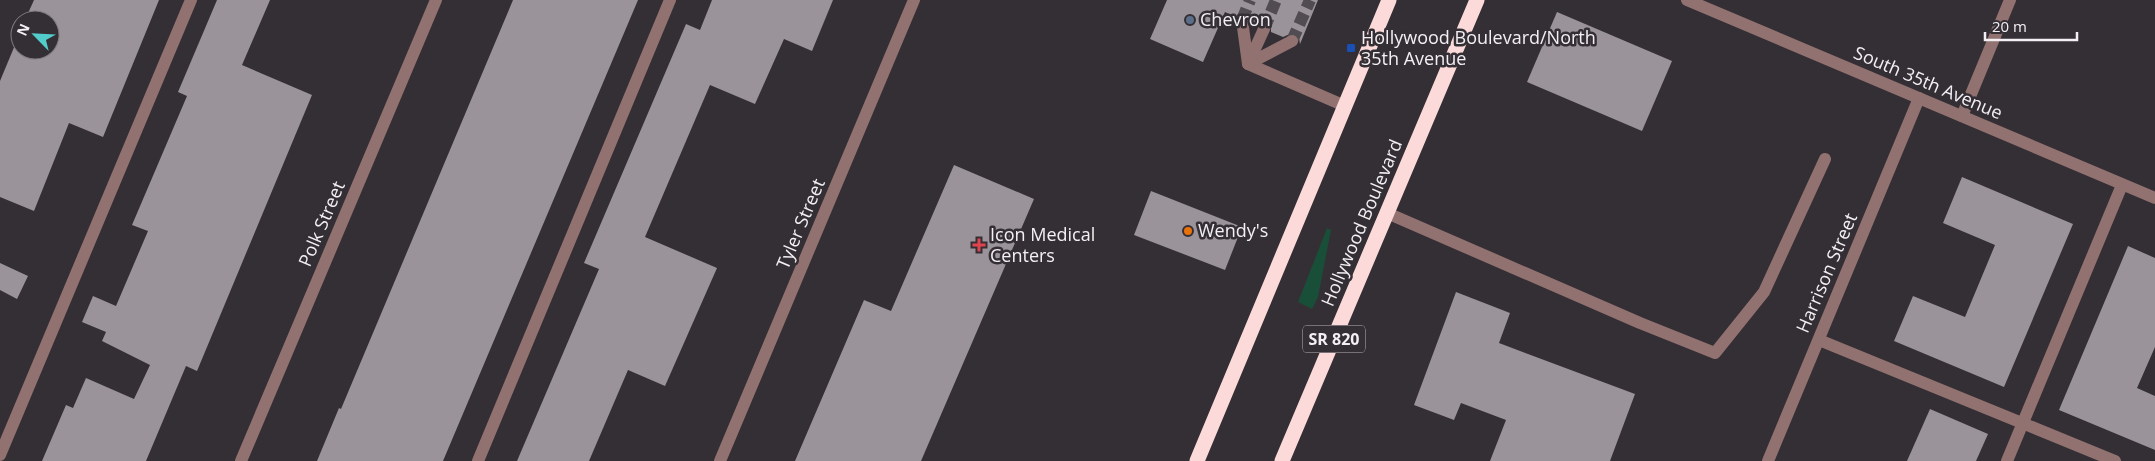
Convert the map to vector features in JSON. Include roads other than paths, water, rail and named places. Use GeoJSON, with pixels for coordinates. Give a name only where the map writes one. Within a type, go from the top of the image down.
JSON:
{"type":"FeatureCollection","features":[{"type":"Feature","properties":{"kind":"highway"},"geometry":{"type":"LineString","coordinates":[[1197,461],[1389,0]]}},
{"type":"Feature","properties":{"kind":"highway","name":"Hollywood Boulevard"},"geometry":{"type":"LineString","coordinates":[[1282,461],[1477,0]]}},
{"type":"Feature","properties":{"kind":"street"},"geometry":{"type":"LineString","coordinates":[[0,455],[191,0]]}},
{"type":"Feature","properties":{"kind":"street","name":"Polk Street"},"geometry":{"type":"LineString","coordinates":[[241,461],[436,0]]}},
{"type":"Feature","properties":{"kind":"street"},"geometry":{"type":"LineString","coordinates":[[478,461],[670,0]]}},
{"type":"Feature","properties":{"kind":"street","name":"Tyler Street"},"geometry":{"type":"LineString","coordinates":[[720,461],[914,0]]}},
{"type":"Feature","properties":{"kind":"street","name":"South 35th Avenue"},"geometry":{"type":"LineString","coordinates":[[1687,0],[2155,198]]}},
{"type":"Feature","properties":{"kind":"street"},"geometry":{"type":"LineString","coordinates":[[1962,116],[2010,0]]}},
{"type":"Feature","properties":{"kind":"street"},"geometry":{"type":"LineString","coordinates":[[1242,20],[1248,64]]}},
{"type":"Feature","properties":{"kind":"street"},"geometry":{"type":"LineString","coordinates":[[1248,64],[1264,29]]}},
{"type":"Feature","properties":{"kind":"street"},"geometry":{"type":"LineString","coordinates":[[1248,64],[1292,41]]}},
{"type":"Feature","properties":{"kind":"street"},"geometry":{"type":"LineString","coordinates":[[1248,64],[1345,106]]}},
{"type":"Feature","properties":{"kind":"street","name":"Harrison Street"},"geometry":{"type":"LineString","coordinates":[[1768,461],[1919,98]]}},
{"type":"Feature","properties":{"kind":"street"},"geometry":{"type":"LineString","coordinates":[[1387,213],[1640,323],[1715,352],[1764,292],[1825,159]]}},
{"type":"Feature","properties":{"kind":"street"},"geometry":{"type":"LineString","coordinates":[[2007,461],[2122,185]]}},
{"type":"Feature","properties":{"kind":"street"},"geometry":{"type":"LineString","coordinates":[[1818,340],[2114,461]]}},
{"type":"Feature","properties":{"kind":"tunnel"},"geometry":{"type":"LineString","coordinates":[[1242,20],[1250,0]]}},
{"type":"Feature","properties":{"kind":"tunnel"},"geometry":{"type":"LineString","coordinates":[[1264,29],[1276,0]]}},
{"type":"Feature","properties":{"kind":"tunnel"},"geometry":{"type":"LineString","coordinates":[[1292,41],[1310,0]]}},
{"type":"Feature","properties":{"kind":"place","name":"Chevron"},"geometry":{"type":"Point","coordinates":[1190,20]}},
{"type":"Feature","properties":{"kind":"place","name":"Hollywood Boulevard/North 35th Avenue"},"geometry":{"type":"Point","coordinates":[1351,48]}},
{"type":"Feature","properties":{"kind":"place","name":"Wendy's"},"geometry":{"type":"Point","coordinates":[1188,231]}},
{"type":"Feature","properties":{"kind":"place","name":"Icon Medical Centers"},"geometry":{"type":"Point","coordinates":[979,245]}}]}
